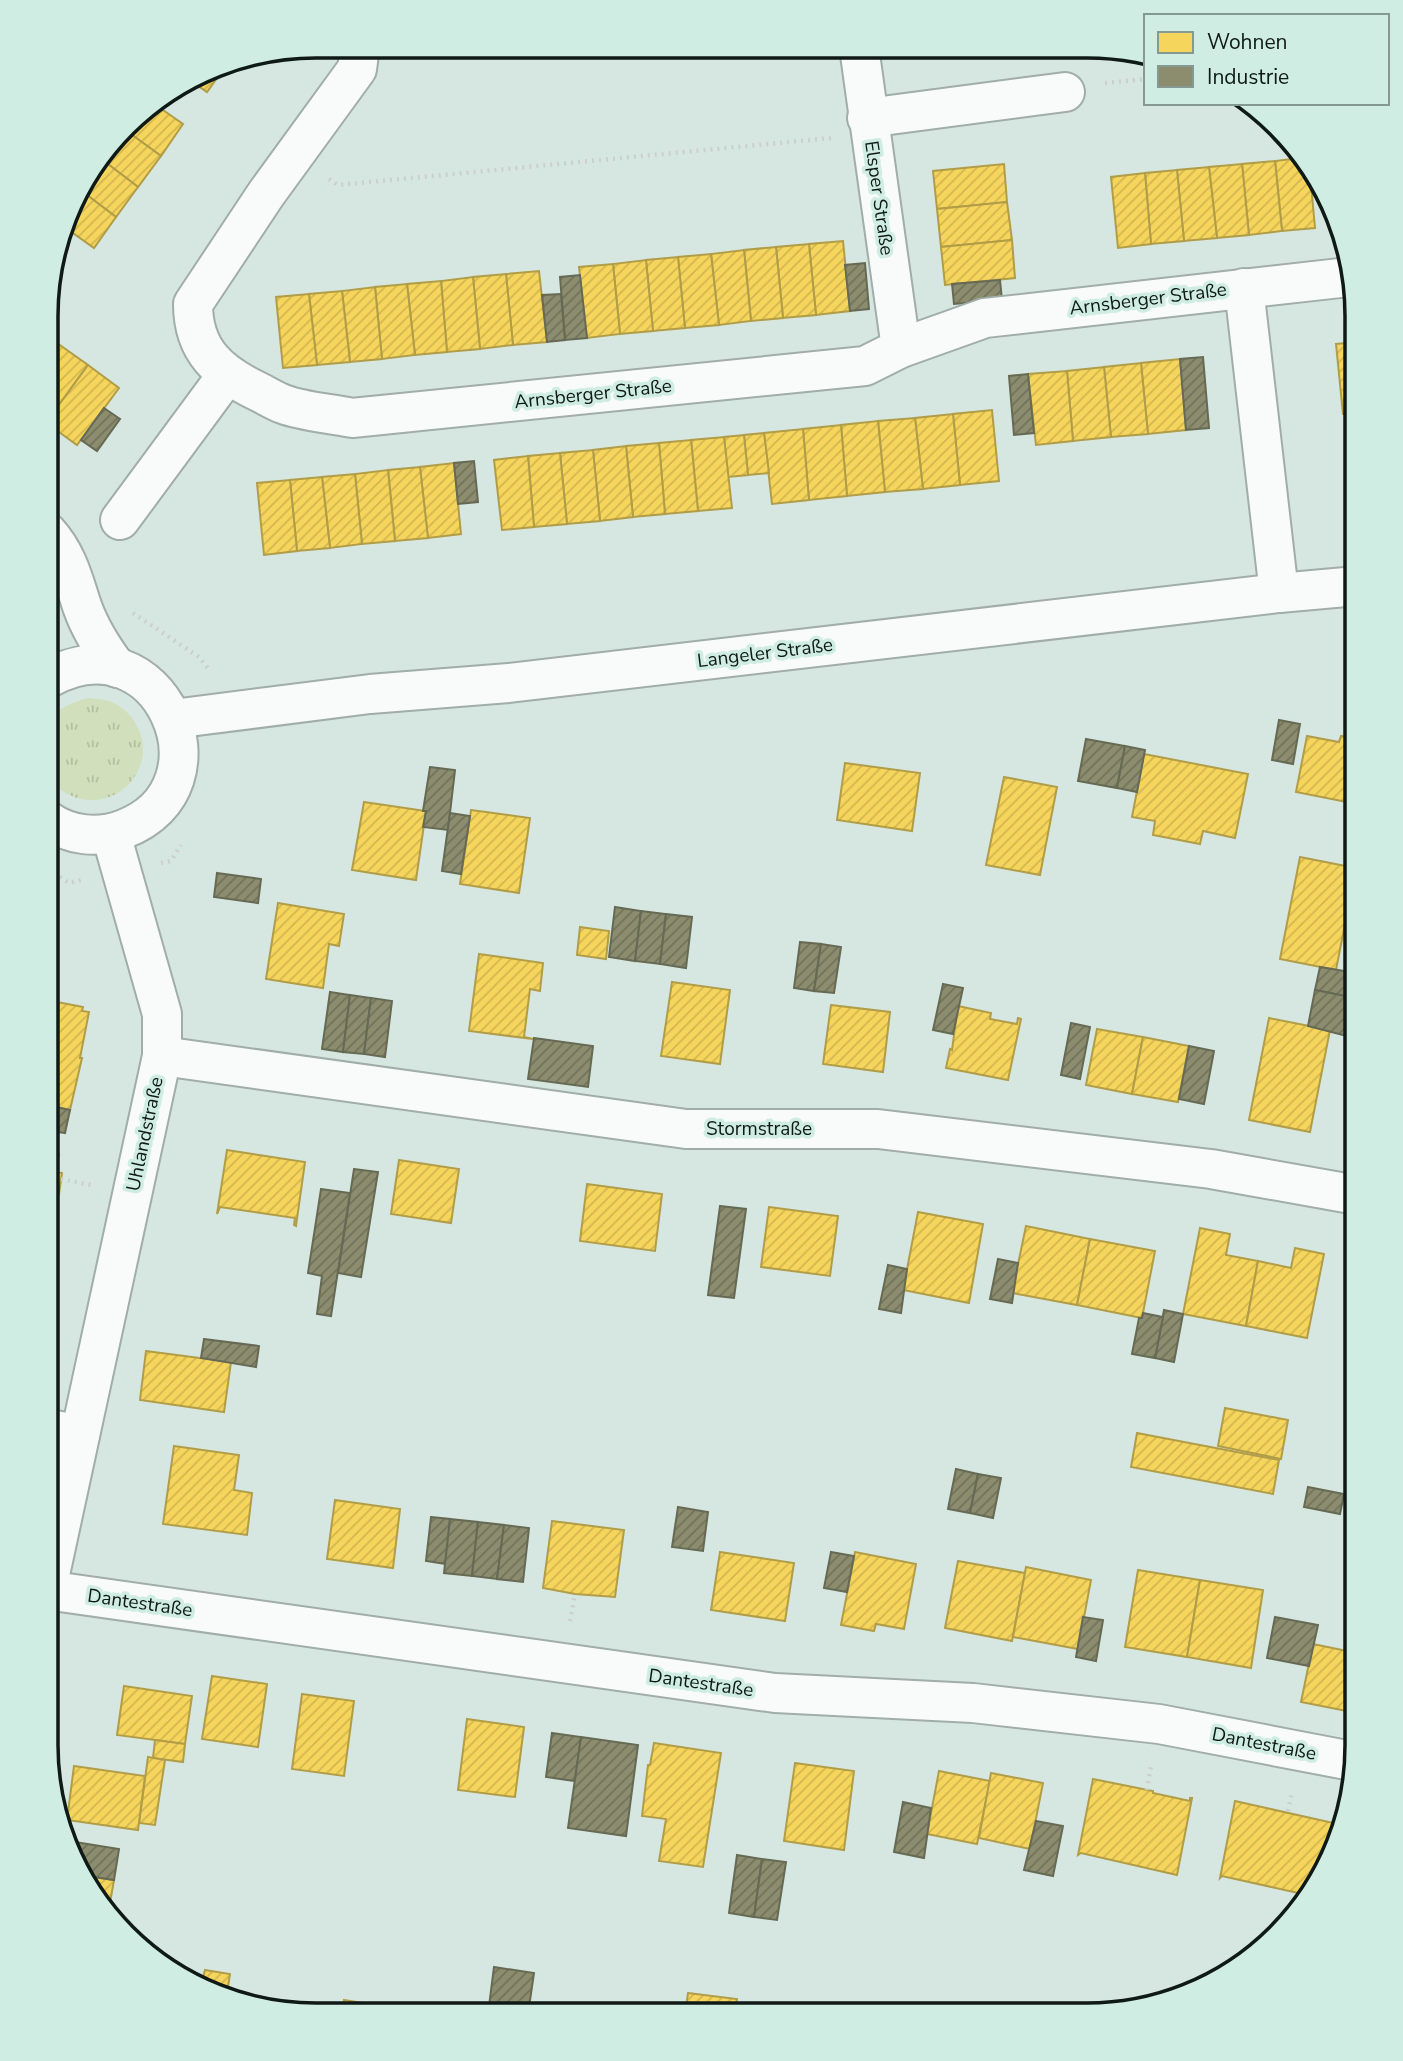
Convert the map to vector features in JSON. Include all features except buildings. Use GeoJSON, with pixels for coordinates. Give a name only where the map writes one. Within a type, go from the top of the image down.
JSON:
{"type":"FeatureCollection","features":[{"type":"Feature","properties":{"kind":"street","name":"Arnsberger Straße"},"geometry":{"type":"LineString","coordinates":[[358,58],[357,69],[193,304],[193,323],[206,354],[227,375],[283,404],[352,418],[865,366],[901,348],[985,318],[1342,278]]}},
{"type":"Feature","properties":{"kind":"street","name":"Elsper Straße"},"geometry":{"type":"LineString","coordinates":[[860,58],[901,348]]}},
{"type":"Feature","properties":{"kind":"street"},"geometry":{"type":"LineString","coordinates":[[869,126],[1065,92]]}},
{"type":"Feature","properties":{"kind":"street"},"geometry":{"type":"LineString","coordinates":[[1244,288],[1279,593]]}},
{"type":"Feature","properties":{"kind":"street"},"geometry":{"type":"LineString","coordinates":[[121,520],[227,375]]}},
{"type":"Feature","properties":{"kind":"street"},"geometry":{"type":"LineString","coordinates":[[58,548],[69,565],[97,641],[117,668]]}},
{"type":"Feature","properties":{"kind":"street","name":"Langeler Straße"},"geometry":{"type":"LineString","coordinates":[[173,719],[370,694],[509,683],[1345,587]]}},
{"type":"Feature","properties":{"kind":"street"},"geometry":{"type":"LineString","coordinates":[[58,674],[90,664],[117,668],[135,675],[151,686],[164,701],[173,719],[179,743],[177,767],[169,791],[154,810],[134,825],[111,834],[84,835],[58,828]]}},
{"type":"Feature","properties":{"kind":"street","name":"Uhlandstraße"},"geometry":{"type":"LineString","coordinates":[[58,1479],[63,1432],[162,1056],[162,1014],[111,834]]}},
{"type":"Feature","properties":{"kind":"street","name":"Stormstraße"},"geometry":{"type":"LineString","coordinates":[[162,1056],[685,1129],[878,1129],[1212,1169],[1345,1193]]}},
{"type":"Feature","properties":{"kind":"street","name":"Dantestraße"},"geometry":{"type":"LineString","coordinates":[[58,1593],[775,1693],[972,1703],[1159,1724],[1345,1760]]}},
{"type":"Feature","properties":{"kind":"path"},"geometry":{"type":"LineString","coordinates":[[295,155],[338,185],[869,126]]}},
{"type":"Feature","properties":{"kind":"green space"},"geometry":{"type":"Polygon","coordinates":[[[88,698],[107,700],[128,714],[140,732],[143,754],[140,765],[128,785],[111,797],[80,799],[58,787],[58,712],[69,704],[88,698]]]}}]}
